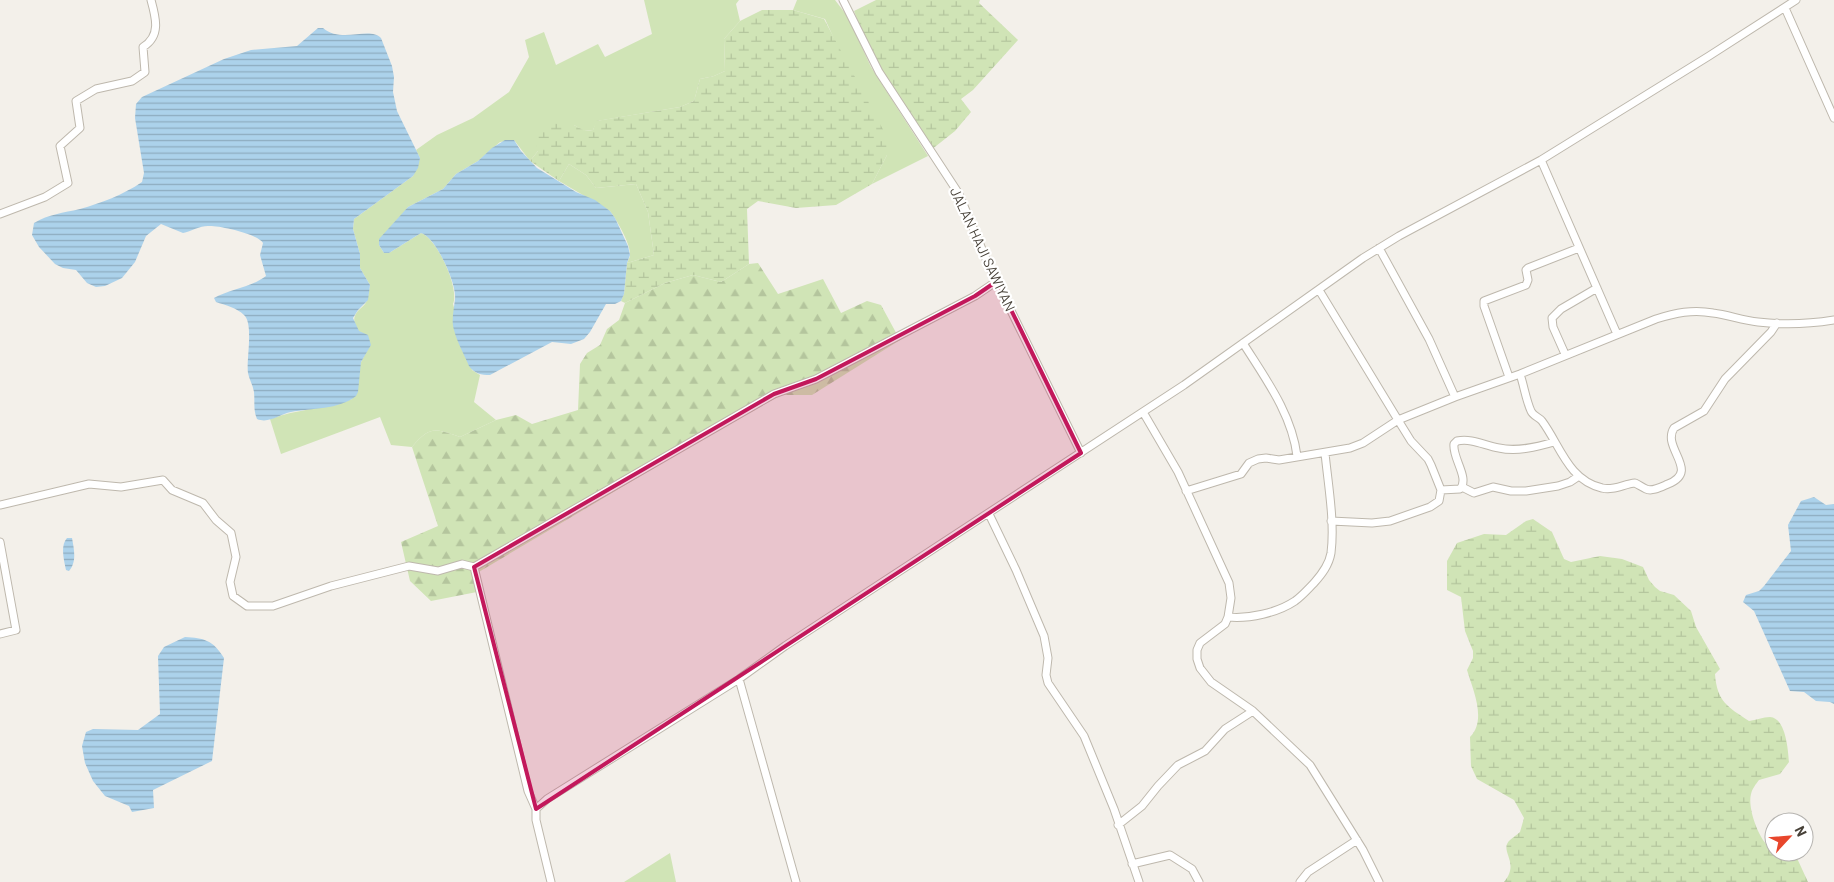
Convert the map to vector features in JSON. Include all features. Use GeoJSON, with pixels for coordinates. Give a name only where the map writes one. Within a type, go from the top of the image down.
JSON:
{"type":"FeatureCollection","features":[{"type":"Feature","properties":{"kind":"street"},"geometry":{"type":"LineString","coordinates":[[0,214],[45,197],[68,183],[60,146],[80,128],[76,101],[96,89],[132,81],[145,72],[143,48],[150,43],[154,34],[156,19],[151,0]]}},
{"type":"Feature","properties":{"kind":"street","name":"JALAN HAJI SAWIYAN"},"geometry":{"type":"LineString","coordinates":[[843,0],[879,72],[959,194],[997,281],[1081,453]]}},
{"type":"Feature","properties":{"kind":"street"},"geometry":{"type":"LineString","coordinates":[[536,809],[547,799],[738,679],[785,646],[1184,386],[1379,248],[1541,160],[1795,0]]}},
{"type":"Feature","properties":{"kind":"street"},"geometry":{"type":"LineString","coordinates":[[1785,8],[1834,118]]}},
{"type":"Feature","properties":{"kind":"street"},"geometry":{"type":"LineString","coordinates":[[1541,160],[1617,334]]}},
{"type":"Feature","properties":{"kind":"street"},"geometry":{"type":"LineString","coordinates":[[1379,248],[1429,339],[1455,397]]}},
{"type":"Feature","properties":{"kind":"street"},"geometry":{"type":"LineString","coordinates":[[1509,378],[1484,306],[1484,301],[1526,285],[1528,280],[1526,270],[1528,268],[1579,248]]}},
{"type":"Feature","properties":{"kind":"street"},"geometry":{"type":"LineString","coordinates":[[0,504],[89,484],[121,487],[163,480],[172,490],[203,503],[216,520],[231,533],[236,557],[230,582],[233,596],[248,606],[273,606],[331,586],[409,566],[438,571],[462,564],[474,567],[774,394],[816,378],[975,296],[997,281]]}},
{"type":"Feature","properties":{"kind":"street"},"geometry":{"type":"LineString","coordinates":[[1565,354],[1553,327],[1552,318],[1561,309],[1597,288]]}},
{"type":"Feature","properties":{"kind":"street"},"geometry":{"type":"LineString","coordinates":[[1319,290],[1411,442],[1428,459],[1442,490],[1439,501],[1430,507],[1390,521],[1372,523],[1330,521]]}},
{"type":"Feature","properties":{"kind":"street"},"geometry":{"type":"LineString","coordinates":[[1186,491],[1239,474],[1243,472],[1249,463],[1258,459],[1276,460],[1341,451],[1358,445],[1398,420],[1520,374],[1565,354],[1656,319],[1686,312],[1713,313],[1738,319],[1777,323],[1834,320]]}},
{"type":"Feature","properties":{"kind":"street"},"geometry":{"type":"LineString","coordinates":[[1520,374],[1532,413],[1541,420],[1569,466],[1579,476],[1603,488],[1615,488],[1635,483],[1649,490],[1678,479],[1682,471],[1672,442],[1671,435],[1674,428],[1704,411],[1726,379],[1771,332],[1777,323]]}},
{"type":"Feature","properties":{"kind":"street"},"geometry":{"type":"LineString","coordinates":[[1243,343],[1287,418],[1294,434],[1297,456]]}},
{"type":"Feature","properties":{"kind":"street"},"geometry":{"type":"LineString","coordinates":[[1143,412],[1186,491],[1229,583],[1231,598],[1228,617],[1225,624],[1200,643],[1197,650],[1200,668],[1211,682],[1253,711],[1303,757],[1316,772],[1357,840],[1379,882]]}},
{"type":"Feature","properties":{"kind":"street"},"geometry":{"type":"LineString","coordinates":[[1462,487],[1463,479],[1453,448],[1457,441],[1476,441],[1506,449],[1528,448],[1554,442]]}},
{"type":"Feature","properties":{"kind":"street"},"geometry":{"type":"LineString","coordinates":[[1228,617],[1256,616],[1290,604],[1301,596],[1327,567],[1331,553],[1325,453]]}},
{"type":"Feature","properties":{"kind":"street"},"geometry":{"type":"LineString","coordinates":[[1462,487],[1477,493],[1494,487],[1511,491],[1531,490],[1563,485],[1579,476]]}},
{"type":"Feature","properties":{"kind":"street"},"geometry":{"type":"LineString","coordinates":[[1442,490],[1459,490],[1462,487]]}},
{"type":"Feature","properties":{"kind":"street"},"geometry":{"type":"LineString","coordinates":[[989,514],[1016,570],[1044,636],[1048,658],[1046,675],[1048,683],[1084,736],[1114,809],[1139,882]]}},
{"type":"Feature","properties":{"kind":"street"},"geometry":{"type":"LineString","coordinates":[[0,542],[16,630],[0,634]]}},
{"type":"Feature","properties":{"kind":"street"},"geometry":{"type":"LineString","coordinates":[[474,567],[528,791],[536,809],[536,820],[552,882]]}},
{"type":"Feature","properties":{"kind":"street"},"geometry":{"type":"LineString","coordinates":[[738,679],[796,882]]}},
{"type":"Feature","properties":{"kind":"street"},"geometry":{"type":"LineString","coordinates":[[1118,825],[1147,802],[1158,786],[1175,768],[1204,751],[1225,729],[1253,711]]}},
{"type":"Feature","properties":{"kind":"street"},"geometry":{"type":"LineString","coordinates":[[1300,882],[1308,872],[1357,840]]}},
{"type":"Feature","properties":{"kind":"street"},"geometry":{"type":"LineString","coordinates":[[1132,864],[1170,855],[1192,869],[1199,882]]}},
{"type":"Feature","properties":{"kind":"highlighted area"},"geometry":{"type":"Polygon","coordinates":[[[997,281],[1081,453],[536,809],[474,567],[774,394],[816,379],[975,296],[997,281]]]}},
{"type":"Feature","properties":{"kind":"green space"},"geometry":{"type":"Polygon","coordinates":[[[644,0],[739,0],[736,4],[740,21],[724,39],[725,71],[700,79],[694,101],[680,107],[597,121],[593,130],[584,131],[574,125],[538,151],[530,161],[514,140],[500,142],[478,161],[456,174],[443,189],[408,207],[379,245],[384,253],[389,253],[421,233],[434,244],[450,276],[453,287],[453,304],[472,370],[480,375],[474,402],[496,420],[460,437],[438,431],[428,432],[412,447],[391,445],[380,417],[281,454],[270,419],[352,399],[361,362],[370,345],[357,330],[354,321],[357,312],[368,298],[370,285],[360,268],[360,254],[353,229],[354,219],[413,176],[420,158],[416,150],[437,135],[473,118],[509,92],[529,57],[525,40],[544,32],[556,65],[598,44],[605,57],[652,34],[644,0]]]}},
{"type":"Feature","properties":{"kind":"green space"},"geometry":{"type":"Polygon","coordinates":[[[797,0],[835,0],[848,17],[871,67],[928,156],[872,184],[887,155],[825,19],[793,10],[797,0]]]}},
{"type":"Feature","properties":{"kind":"green space"},"geometry":{"type":"Polygon","coordinates":[[[876,0],[980,0],[979,3],[1018,40],[973,90],[961,99],[971,112],[955,131],[931,150],[874,62],[854,11],[876,0]]]}},
{"type":"Feature","properties":{"kind":"green space"},"geometry":{"type":"Polygon","coordinates":[[[762,10],[793,10],[824,19],[887,137],[887,155],[872,184],[836,205],[796,208],[758,201],[747,209],[749,264],[721,282],[693,275],[665,283],[625,303],[621,301],[624,294],[627,263],[654,255],[648,212],[636,184],[596,188],[586,175],[569,164],[559,181],[530,161],[538,151],[535,139],[548,123],[574,125],[585,131],[593,130],[596,121],[680,107],[694,101],[700,79],[725,71],[724,39],[740,21],[762,10]]]}},
{"type":"Feature","properties":{"kind":"green space"},"geometry":{"type":"Polygon","coordinates":[[[569,164],[586,175],[596,188],[636,184],[648,212],[654,255],[627,263],[630,250],[626,238],[610,211],[559,181],[569,164]]]}},
{"type":"Feature","properties":{"kind":"green space"},"geometry":{"type":"Polygon","coordinates":[[[758,263],[778,294],[823,279],[841,313],[867,301],[881,305],[900,340],[812,395],[781,395],[477,573],[482,591],[431,601],[410,581],[401,542],[438,526],[412,447],[423,435],[428,432],[438,431],[460,437],[496,420],[516,415],[532,424],[578,410],[580,364],[587,353],[600,345],[607,329],[619,320],[625,303],[665,283],[693,275],[721,282],[749,264],[758,263]]]}},
{"type":"Feature","properties":{"kind":"green space"},"geometry":{"type":"Polygon","coordinates":[[[1533,519],[1552,532],[1564,559],[1571,562],[1600,556],[1622,559],[1643,567],[1649,580],[1655,587],[1660,591],[1674,595],[1691,611],[1696,627],[1720,669],[1715,674],[1716,683],[1725,703],[1749,721],[1770,717],[1780,723],[1785,735],[1789,762],[1780,774],[1759,780],[1752,792],[1751,808],[1756,825],[1764,841],[1764,862],[1799,862],[1808,882],[1504,882],[1509,875],[1510,869],[1507,844],[1520,832],[1524,818],[1514,800],[1477,779],[1471,766],[1470,737],[1478,722],[1477,705],[1467,670],[1473,658],[1473,651],[1465,631],[1461,597],[1447,590],[1447,561],[1457,543],[1484,534],[1506,535],[1526,521],[1533,519]]]}},
{"type":"Feature","properties":{"kind":"green space"},"geometry":{"type":"Polygon","coordinates":[[[670,853],[676,882],[624,882],[670,853]]]}},
{"type":"Feature","properties":{"kind":"water"},"geometry":{"type":"Polygon","coordinates":[[[318,28],[323,28],[330,33],[338,35],[370,34],[381,38],[392,66],[394,77],[393,92],[397,111],[420,158],[418,168],[413,176],[354,219],[353,229],[360,254],[360,268],[370,285],[368,300],[353,318],[359,331],[368,335],[371,345],[361,362],[356,396],[341,404],[291,412],[270,420],[261,420],[257,419],[256,416],[254,392],[248,373],[249,326],[247,320],[238,310],[216,302],[214,298],[266,276],[260,255],[263,243],[260,240],[239,231],[222,227],[203,226],[183,233],[161,224],[146,236],[135,262],[122,278],[105,286],[96,287],[87,283],[76,270],[63,268],[55,264],[39,247],[32,235],[34,223],[40,220],[104,201],[142,182],[144,173],[135,118],[136,104],[142,97],[224,59],[251,50],[297,46],[318,28]]]}},
{"type":"Feature","properties":{"kind":"water"},"geometry":{"type":"Polygon","coordinates":[[[505,140],[514,140],[521,151],[537,168],[576,192],[595,200],[610,211],[628,246],[630,255],[627,263],[624,294],[621,301],[615,304],[606,304],[584,339],[571,344],[552,342],[490,375],[484,375],[478,374],[471,369],[457,339],[453,323],[455,292],[453,283],[433,243],[427,236],[421,233],[389,253],[384,253],[379,245],[379,239],[408,207],[443,189],[456,174],[478,161],[492,148],[505,140]]]}},
{"type":"Feature","properties":{"kind":"water"},"geometry":{"type":"Polygon","coordinates":[[[1814,497],[1826,505],[1834,504],[1834,704],[1816,701],[1804,692],[1790,691],[1754,611],[1743,602],[1746,595],[1759,591],[1764,586],[1791,551],[1788,525],[1801,501],[1814,497]]]}},
{"type":"Feature","properties":{"kind":"water"},"geometry":{"type":"Polygon","coordinates":[[[67,538],[72,538],[74,551],[73,564],[69,571],[66,570],[63,553],[67,538]]]}},
{"type":"Feature","properties":{"kind":"water"},"geometry":{"type":"Polygon","coordinates":[[[185,637],[208,641],[216,647],[224,658],[212,761],[153,790],[154,808],[132,812],[129,806],[105,796],[93,781],[85,763],[82,746],[86,732],[93,729],[138,730],[160,714],[158,656],[164,647],[185,637]]]}}]}
